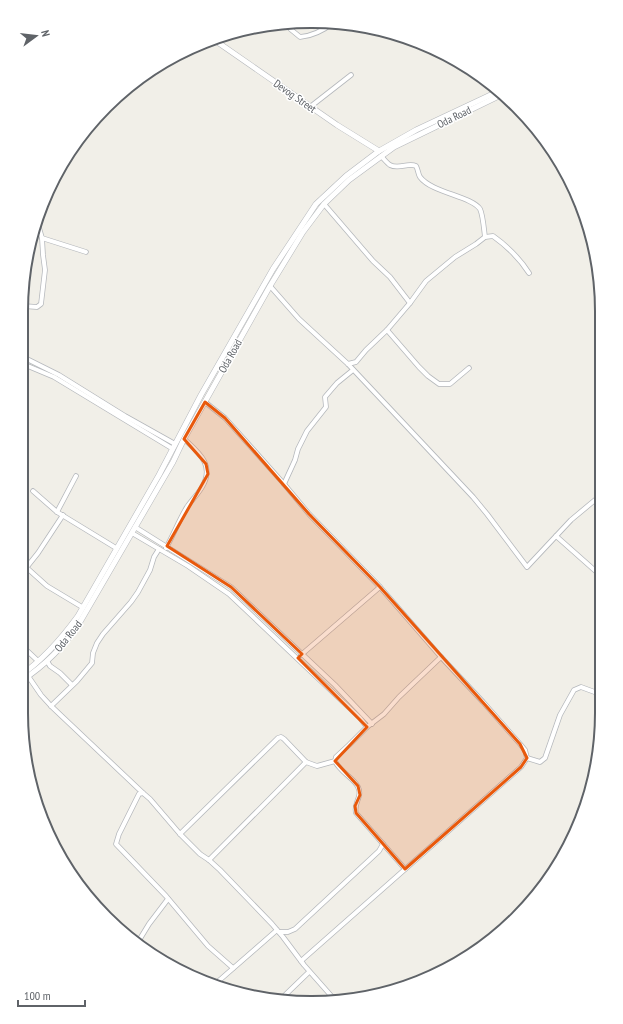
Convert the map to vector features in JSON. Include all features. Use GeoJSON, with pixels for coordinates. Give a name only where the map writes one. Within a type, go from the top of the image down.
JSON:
{"type":"FeatureCollection","features":[{"type":"Feature","properties":{"kind":"street"},"geometry":{"type":"LineString","coordinates":[[290,29],[300,37],[308,36],[324,29]]}},
{"type":"Feature","properties":{"kind":"street","name":"Devog Street"},"geometry":{"type":"LineString","coordinates":[[219,43],[380,154]]}},
{"type":"Feature","properties":{"kind":"street"},"geometry":{"type":"LineString","coordinates":[[310,107],[351,75]]}},
{"type":"Feature","properties":{"kind":"street","name":"Oda Road"},"geometry":{"type":"LineString","coordinates":[[28,676],[47,661],[73,634],[89,609],[132,533],[161,476],[174,446],[201,395],[273,269],[305,218],[316,204],[346,176],[416,130],[493,94]]}},
{"type":"Feature","properties":{"kind":"street","name":"Oda Road"},"geometry":{"type":"LineString","coordinates":[[28,669],[64,636],[78,616],[116,548],[184,439],[270,286],[303,232],[324,204],[349,180],[380,154],[497,97]]}},
{"type":"Feature","properties":{"kind":"street"},"geometry":{"type":"LineString","coordinates":[[380,154],[389,165],[395,167],[413,164],[416,166],[419,176],[428,184],[468,201],[476,206],[480,210],[485,237]]}},
{"type":"Feature","properties":{"kind":"street"},"geometry":{"type":"LineString","coordinates":[[324,204],[372,261],[390,277],[410,304]]}},
{"type":"Feature","properties":{"kind":"street"},"geometry":{"type":"LineString","coordinates":[[28,306],[37,307],[41,304],[46,270],[40,230]]}},
{"type":"Feature","properties":{"kind":"street"},"geometry":{"type":"LineString","coordinates":[[348,364],[356,362],[366,350],[388,330],[410,304],[426,281],[455,257],[485,237],[493,236],[500,241],[522,262],[530,273]]}},
{"type":"Feature","properties":{"kind":"street"},"geometry":{"type":"LineString","coordinates":[[42,238],[86,252]]}},
{"type":"Feature","properties":{"kind":"street"},"geometry":{"type":"LineString","coordinates":[[270,286],[299,319],[354,370],[473,497],[527,567],[571,520],[595,500]]}},
{"type":"Feature","properties":{"kind":"street"},"geometry":{"type":"LineString","coordinates":[[388,330],[419,367],[439,384],[450,384],[469,368]]}},
{"type":"Feature","properties":{"kind":"street"},"geometry":{"type":"LineString","coordinates":[[28,360],[58,375],[69,384]]}},
{"type":"Feature","properties":{"kind":"street"},"geometry":{"type":"LineString","coordinates":[[28,366],[69,384],[174,446]]}},
{"type":"Feature","properties":{"kind":"street"},"geometry":{"type":"LineString","coordinates":[[284,484],[307,431],[326,407],[325,397],[337,383],[354,370]]}},
{"type":"Feature","properties":{"kind":"street"},"geometry":{"type":"LineString","coordinates":[[205,402],[226,418],[309,514],[380,587],[520,744],[525,750],[527,758],[512,776],[302,961]]}},
{"type":"Feature","properties":{"kind":"street"},"geometry":{"type":"LineString","coordinates":[[51,706],[92,663],[93,653],[97,643],[138,592],[150,570],[154,557],[167,546],[187,507],[203,486],[208,474],[206,464],[198,452],[184,439]]}},
{"type":"Feature","properties":{"kind":"street"},"geometry":{"type":"LineString","coordinates":[[57,512],[76,476]]}},
{"type":"Feature","properties":{"kind":"street"},"geometry":{"type":"LineString","coordinates":[[33,491],[57,512],[116,548]]}},
{"type":"Feature","properties":{"kind":"street"},"geometry":{"type":"LineString","coordinates":[[28,567],[63,515]]}},
{"type":"Feature","properties":{"kind":"street"},"geometry":{"type":"LineString","coordinates":[[135,527],[216,576],[237,592],[335,685],[372,724]]}},
{"type":"Feature","properties":{"kind":"street"},"geometry":{"type":"LineString","coordinates":[[132,533],[188,566],[232,596],[360,718],[367,727]]}},
{"type":"Feature","properties":{"kind":"street"},"geometry":{"type":"LineString","coordinates":[[556,536],[595,571]]}},
{"type":"Feature","properties":{"kind":"street"},"geometry":{"type":"LineString","coordinates":[[28,569],[47,586],[82,607]]}},
{"type":"Feature","properties":{"kind":"street"},"geometry":{"type":"LineString","coordinates":[[298,658],[380,587]]}},
{"type":"Feature","properties":{"kind":"street"},"geometry":{"type":"LineString","coordinates":[[232,596],[237,592]]}},
{"type":"Feature","properties":{"kind":"street"},"geometry":{"type":"LineString","coordinates":[[28,652],[38,661]]}},
{"type":"Feature","properties":{"kind":"street"},"geometry":{"type":"LineString","coordinates":[[335,761],[336,757],[367,727],[384,714],[399,697],[441,657]]}},
{"type":"Feature","properties":{"kind":"street"},"geometry":{"type":"LineString","coordinates":[[47,661],[50,666],[59,672],[72,685]]}},
{"type":"Feature","properties":{"kind":"street"},"geometry":{"type":"LineString","coordinates":[[28,676],[41,695],[51,706],[150,799],[180,834],[200,854],[209,860],[264,916],[283,937],[309,972],[330,995]]}},
{"type":"Feature","properties":{"kind":"street"},"geometry":{"type":"LineString","coordinates":[[527,758],[540,762],[545,758],[566,701],[574,690],[581,687],[595,692]]}},
{"type":"Feature","properties":{"kind":"street"},"geometry":{"type":"LineString","coordinates":[[180,834],[278,738],[282,737],[306,762],[317,766],[335,761]]}},
{"type":"Feature","properties":{"kind":"street"},"geometry":{"type":"LineString","coordinates":[[335,761],[343,773],[358,786],[360,796],[355,806],[356,813],[405,870]]}},
{"type":"Feature","properties":{"kind":"street"},"geometry":{"type":"LineString","coordinates":[[209,860],[306,762]]}},
{"type":"Feature","properties":{"kind":"street"},"geometry":{"type":"LineString","coordinates":[[143,793],[137,796],[118,834],[116,844],[168,898],[208,946],[233,968]]}},
{"type":"Feature","properties":{"kind":"street"},"geometry":{"type":"LineString","coordinates":[[219,981],[278,931],[288,932],[295,929],[379,851],[383,844]]}},
{"type":"Feature","properties":{"kind":"street"},"geometry":{"type":"LineString","coordinates":[[140,938],[168,898]]}},
{"type":"Feature","properties":{"kind":"street"},"geometry":{"type":"LineString","coordinates":[[286,995],[309,972]]}},
{"type":"Feature","properties":{"kind":"highlighted area"},"geometry":{"type":"Polygon","coordinates":[[[205,402],[225,418],[309,514],[380,587],[520,744],[527,758],[521,767],[405,869],[356,813],[355,806],[360,795],[358,786],[335,761],[367,727],[298,658],[302,654],[231,587],[167,546],[208,474],[206,464],[184,439],[205,402]]]}}]}
